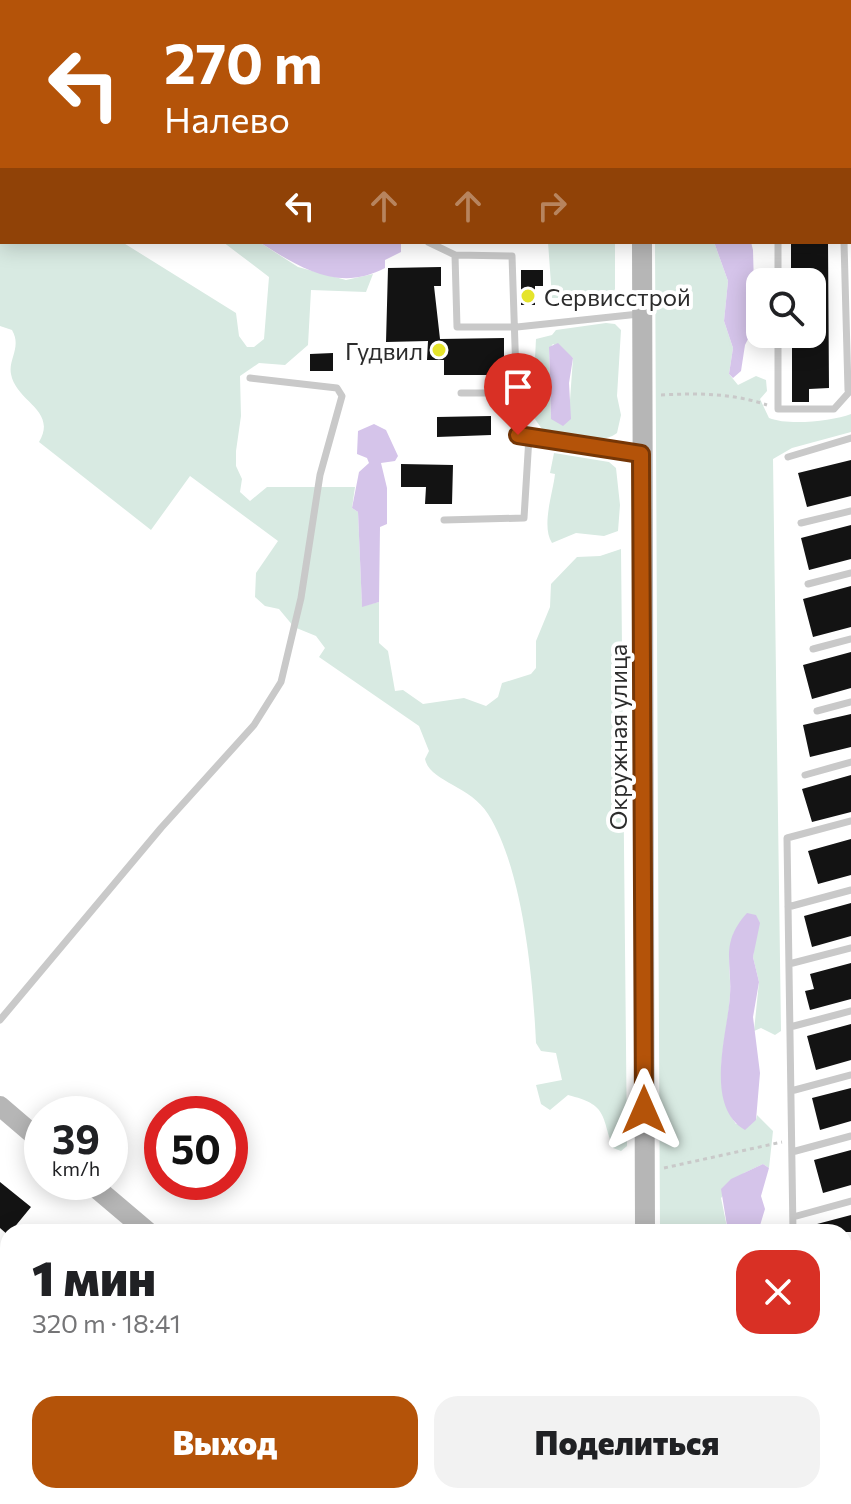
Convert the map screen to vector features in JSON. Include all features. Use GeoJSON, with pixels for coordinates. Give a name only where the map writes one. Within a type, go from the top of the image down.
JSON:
{"type":"FeatureCollection","features":[{"type":"Feature","properties":{"kind":"main road","name":"Окружная улица"},"geometry":{"type":"LineString","coordinates":[[642,244],[645,1224]]}},
{"type":"Feature","properties":{"kind":"main road"},"geometry":{"type":"LineString","coordinates":[[0,1106],[24,1127]]}},
{"type":"Feature","properties":{"kind":"main road"},"geometry":{"type":"LineString","coordinates":[[110,1200],[139,1224]]}},
{"type":"Feature","properties":{"kind":"lane"},"geometry":{"type":"LineString","coordinates":[[432,244],[455,255],[512,256],[517,327],[518,435],[641,454]]}},
{"type":"Feature","properties":{"kind":"lane"},"geometry":{"type":"LineString","coordinates":[[778,244],[778,268]]}},
{"type":"Feature","properties":{"kind":"lane"},"geometry":{"type":"LineString","coordinates":[[778,348],[778,409],[834,409],[850,390],[844,244]]}},
{"type":"Feature","properties":{"kind":"lane"},"geometry":{"type":"LineString","coordinates":[[455,255],[457,327],[517,327],[641,314]]}},
{"type":"Feature","properties":{"kind":"lane"},"geometry":{"type":"LineString","coordinates":[[0,1020],[161,828],[254,725],[281,682],[301,598],[320,475],[342,396],[337,388],[250,378]]}},
{"type":"Feature","properties":{"kind":"lane"},"geometry":{"type":"LineString","coordinates":[[461,393],[517,393]]}},
{"type":"Feature","properties":{"kind":"lane"},"geometry":{"type":"LineString","coordinates":[[444,520],[524,518],[529,437]]}},
{"type":"Feature","properties":{"kind":"lane"},"geometry":{"type":"LineString","coordinates":[[788,457],[851,438]]}},
{"type":"Feature","properties":{"kind":"lane"},"geometry":{"type":"LineString","coordinates":[[801,523],[851,511]]}},
{"type":"Feature","properties":{"kind":"lane"},"geometry":{"type":"LineString","coordinates":[[808,584],[851,573]]}},
{"type":"Feature","properties":{"kind":"lane"},"geometry":{"type":"LineString","coordinates":[[813,649],[851,639]]}},
{"type":"Feature","properties":{"kind":"lane"},"geometry":{"type":"LineString","coordinates":[[817,711],[851,702]]}},
{"type":"Feature","properties":{"kind":"lane"},"geometry":{"type":"LineString","coordinates":[[805,775],[851,762]]}},
{"type":"Feature","properties":{"kind":"lane"},"geometry":{"type":"LineString","coordinates":[[793,1224],[787,838],[851,821]]}},
{"type":"Feature","properties":{"kind":"lane"},"geometry":{"type":"LineString","coordinates":[[788,907],[851,890]]}},
{"type":"Feature","properties":{"kind":"lane"},"geometry":{"type":"LineString","coordinates":[[789,964],[851,948]]}},
{"type":"Feature","properties":{"kind":"lane"},"geometry":{"type":"LineString","coordinates":[[790,1027],[851,1011]]}},
{"type":"Feature","properties":{"kind":"lane"},"geometry":{"type":"LineString","coordinates":[[791,1091],[851,1075]]}},
{"type":"Feature","properties":{"kind":"lane"},"geometry":{"type":"LineString","coordinates":[[792,1152],[851,1136]]}},
{"type":"Feature","properties":{"kind":"lane"},"geometry":{"type":"LineString","coordinates":[[793,1217],[851,1201]]}},
{"type":"Feature","properties":{"kind":"path"},"geometry":{"type":"LineString","coordinates":[[682,394],[729,398],[737,395],[778,409]]}},
{"type":"Feature","properties":{"kind":"path"},"geometry":{"type":"LineString","coordinates":[[645,1172],[792,1140]]}},
{"type":"Feature","properties":{"kind":"shaded area"},"geometry":{"type":"Polygon","coordinates":[[[0,244],[125,244],[236,313],[239,336],[247,347],[254,347],[264,339],[269,277],[226,244],[262,244],[298,267],[346,280],[373,274],[366,292],[311,290],[308,345],[285,365],[259,363],[240,376],[241,416],[236,466],[242,479],[240,492],[250,501],[267,487],[355,487],[352,508],[358,512],[362,606],[379,602],[379,643],[388,651],[395,691],[403,690],[423,704],[464,698],[486,706],[498,697],[502,683],[531,674],[536,668],[536,641],[550,607],[551,584],[577,557],[600,556],[621,549],[627,1146],[621,1151],[613,1148],[597,1107],[568,1095],[550,1110],[541,1104],[536,1085],[562,1080],[556,1053],[541,1051],[536,1043],[529,957],[518,894],[500,837],[488,814],[471,796],[428,767],[425,759],[429,751],[419,726],[319,657],[325,648],[316,636],[294,627],[279,609],[265,606],[255,597],[256,573],[278,541],[190,476],[151,530],[39,442],[43,431],[40,414],[14,384],[11,374],[15,336],[12,330],[0,326],[0,244]]]}},
{"type":"Feature","properties":{"kind":"shaded area"},"geometry":{"type":"Polygon","coordinates":[[[262,244],[401,244],[401,252],[385,260],[385,268],[351,278],[319,274],[262,244]]]}},
{"type":"Feature","properties":{"kind":"shaded area"},"geometry":{"type":"Polygon","coordinates":[[[548,244],[615,244],[615,289],[607,305],[564,308],[563,298],[552,298],[548,244]]]}},
{"type":"Feature","properties":{"kind":"shaded area"},"geometry":{"type":"Polygon","coordinates":[[[655,244],[715,244],[728,281],[724,321],[733,348],[729,374],[738,385],[756,376],[766,380],[767,391],[760,399],[769,418],[810,422],[851,414],[851,432],[792,448],[773,459],[781,1031],[775,1035],[761,1028],[754,1031],[759,982],[753,957],[755,942],[734,933],[730,950],[730,995],[721,1077],[728,1109],[736,1124],[756,1120],[757,1115],[773,1131],[769,1168],[763,1164],[744,1173],[721,1198],[726,1224],[660,1224],[655,244]]]}},
{"type":"Feature","properties":{"kind":"shaded area"},"geometry":{"type":"Polygon","coordinates":[[[715,244],[752,244],[753,268],[746,268],[746,343],[741,371],[733,378],[729,374],[733,348],[724,321],[728,281],[715,244]]]}},
{"type":"Feature","properties":{"kind":"shaded area"},"geometry":{"type":"Polygon","coordinates":[[[606,323],[615,324],[621,330],[617,396],[621,415],[617,433],[610,437],[569,437],[542,429],[532,415],[536,339],[552,335],[556,330],[606,323]],[[553,344],[549,349],[551,419],[569,414],[573,358],[553,344]]]}},
{"type":"Feature","properties":{"kind":"shaded area"},"geometry":{"type":"Polygon","coordinates":[[[558,343],[573,358],[569,383],[571,419],[563,426],[551,419],[549,347],[558,343]]]}},
{"type":"Feature","properties":{"kind":"shaded area"},"geometry":{"type":"Polygon","coordinates":[[[374,424],[386,430],[398,456],[395,461],[381,463],[387,488],[387,524],[380,527],[379,602],[362,607],[358,512],[352,508],[359,472],[369,463],[367,458],[357,454],[358,431],[374,424]]]}},
{"type":"Feature","properties":{"kind":"shaded area"},"geometry":{"type":"Polygon","coordinates":[[[554,453],[609,462],[616,468],[620,505],[618,531],[604,536],[576,533],[552,543],[548,519],[555,474],[550,473],[554,453]]]}},
{"type":"Feature","properties":{"kind":"shaded area"},"geometry":{"type":"Polygon","coordinates":[[[747,913],[756,915],[760,923],[753,957],[759,982],[753,1017],[760,1073],[756,1120],[745,1130],[732,1119],[725,1104],[721,1067],[730,995],[730,943],[747,913]]]}},
{"type":"Feature","properties":{"kind":"shaded area"},"geometry":{"type":"Polygon","coordinates":[[[763,1164],[769,1168],[761,1196],[765,1209],[760,1224],[727,1224],[721,1189],[731,1179],[763,1164]]]}},
{"type":"Feature","properties":{"kind":"building"},"geometry":{"type":"Polygon","coordinates":[[[791,244],[828,244],[829,388],[809,389],[809,402],[792,402],[792,348],[826,348],[826,268],[791,268],[791,244]]]}},
{"type":"Feature","properties":{"kind":"building"},"geometry":{"type":"Polygon","coordinates":[[[441,267],[441,286],[434,286],[440,339],[504,338],[504,375],[444,375],[444,360],[427,360],[428,341],[386,342],[388,268],[441,267]]]}},
{"type":"Feature","properties":{"kind":"building","name":"Сервисстрой"},"geometry":{"type":"Polygon","coordinates":[[[521,270],[543,270],[543,286],[535,286],[535,305],[521,305],[521,270]]]}},
{"type":"Feature","properties":{"kind":"building"},"geometry":{"type":"Polygon","coordinates":[[[333,353],[333,371],[310,371],[310,354],[333,353]]]}},
{"type":"Feature","properties":{"kind":"building"},"geometry":{"type":"Polygon","coordinates":[[[491,416],[491,435],[437,437],[437,417],[491,416]]]}},
{"type":"Feature","properties":{"kind":"building"},"geometry":{"type":"Polygon","coordinates":[[[851,460],[851,496],[807,507],[798,473],[851,460]]]}},
{"type":"Feature","properties":{"kind":"building"},"geometry":{"type":"Polygon","coordinates":[[[401,464],[453,465],[452,504],[425,504],[426,487],[401,487],[401,464]]]}},
{"type":"Feature","properties":{"kind":"building"},"geometry":{"type":"Polygon","coordinates":[[[851,525],[851,559],[809,570],[801,538],[851,525]]]}},
{"type":"Feature","properties":{"kind":"building"},"geometry":{"type":"Polygon","coordinates":[[[851,586],[851,627],[813,637],[803,599],[851,586]]]}},
{"type":"Feature","properties":{"kind":"building"},"geometry":{"type":"Polygon","coordinates":[[[851,652],[851,688],[812,699],[803,665],[851,652]]]}},
{"type":"Feature","properties":{"kind":"building"},"geometry":{"type":"Polygon","coordinates":[[[851,714],[851,747],[810,757],[803,725],[851,714]]]}},
{"type":"Feature","properties":{"kind":"building"},"geometry":{"type":"Polygon","coordinates":[[[851,775],[851,812],[812,822],[802,789],[851,775]]]}},
{"type":"Feature","properties":{"kind":"building"},"geometry":{"type":"Polygon","coordinates":[[[851,839],[851,875],[818,884],[808,851],[851,839]]]}},
{"type":"Feature","properties":{"kind":"building"},"geometry":{"type":"Polygon","coordinates":[[[851,903],[851,936],[812,947],[804,916],[851,903]]]}},
{"type":"Feature","properties":{"kind":"building"},"geometry":{"type":"Polygon","coordinates":[[[851,963],[851,999],[810,1010],[805,991],[814,989],[810,974],[851,963]]]}},
{"type":"Feature","properties":{"kind":"building"},"geometry":{"type":"Polygon","coordinates":[[[851,1024],[851,1060],[816,1070],[807,1036],[851,1024]]]}},
{"type":"Feature","properties":{"kind":"building"},"geometry":{"type":"Polygon","coordinates":[[[851,1088],[851,1121],[820,1130],[812,1098],[851,1088]]]}},
{"type":"Feature","properties":{"kind":"building"},"geometry":{"type":"Polygon","coordinates":[[[851,1150],[851,1185],[823,1193],[814,1160],[851,1150]]]}},
{"type":"Feature","properties":{"kind":"building"},"geometry":{"type":"Polygon","coordinates":[[[0,1182],[31,1207],[17,1224],[0,1224],[0,1182]]]}},
{"type":"Feature","properties":{"kind":"building"},"geometry":{"type":"Polygon","coordinates":[[[851,1215],[851,1224],[817,1224],[851,1215]]]}},
{"type":"Feature","properties":{"kind":"place","name":"Сервисстрой"},"geometry":{"type":"Point","coordinates":[528,296]}},
{"type":"Feature","properties":{"kind":"place","name":"Гудвил"},"geometry":{"type":"Point","coordinates":[439,350]}},
{"type":"Feature","properties":{"kind":"route"},"geometry":{"type":"LineString","coordinates":[[518,435],[641,454],[644,1110]]}}]}
